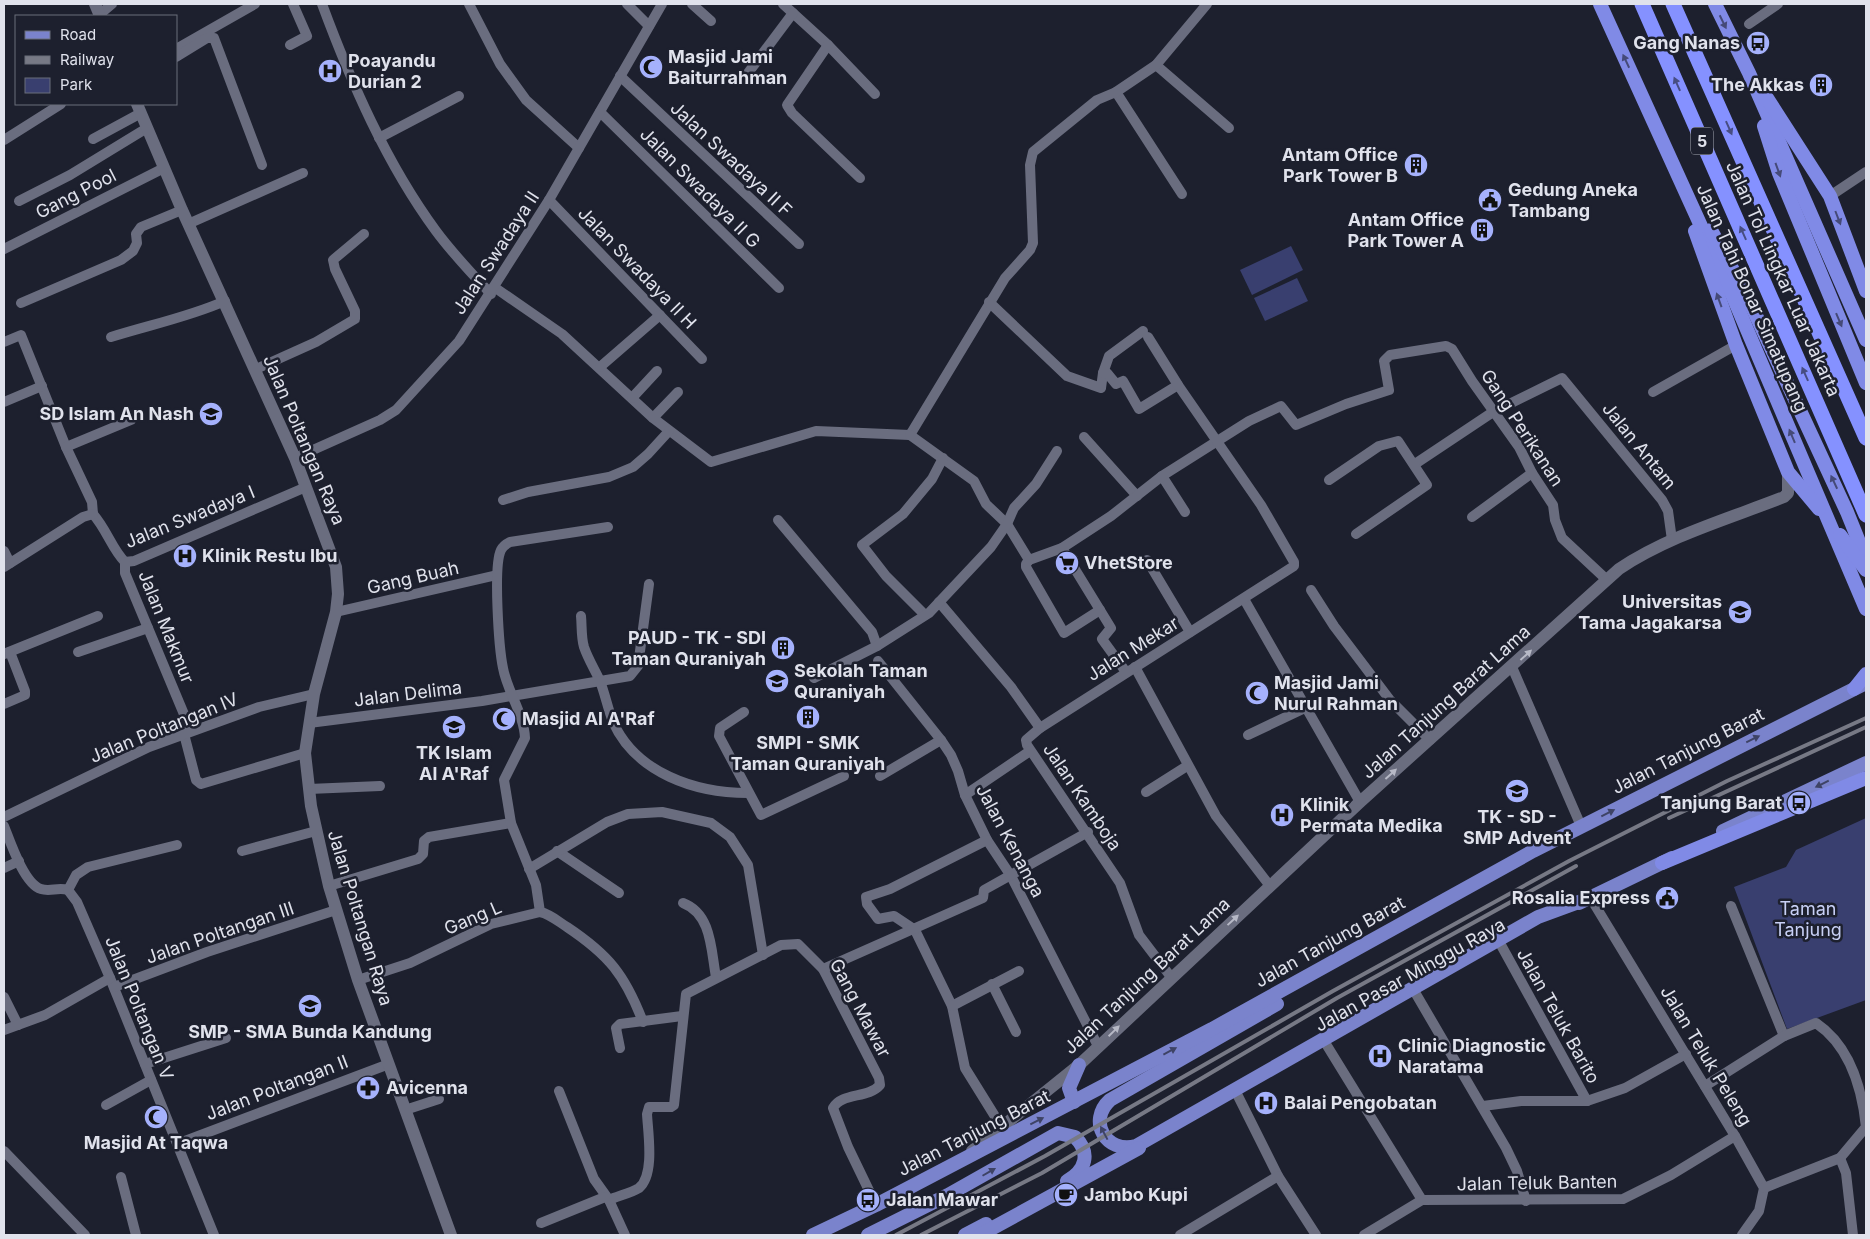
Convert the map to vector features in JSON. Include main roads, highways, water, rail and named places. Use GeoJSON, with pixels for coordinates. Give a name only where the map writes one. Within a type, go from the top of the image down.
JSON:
{"type":"FeatureCollection","features":[{"type":"Feature","properties":{"kind":"highway","name":"Jalan Tahi Bonar Simatupang"},"geometry":{"type":"LineString","coordinates":[[1600,4],[1731,292],[1866,609]]}},
{"type":"Feature","properties":{"kind":"highway","name":"Jalan Tol Lingkar Luar Jakarta"},"geometry":{"type":"LineString","coordinates":[[1642,4],[1866,515]]}},
{"type":"Feature","properties":{"kind":"highway","name":"Jalan Tol Lingkar Luar Jakarta"},"geometry":{"type":"LineString","coordinates":[[1673,4],[1793,270],[1866,438]]}},
{"type":"Feature","properties":{"kind":"highway"},"geometry":{"type":"LineString","coordinates":[[1715,4],[1749,73],[1866,340]]}},
{"type":"Feature","properties":{"kind":"highway"},"geometry":{"type":"LineString","coordinates":[[1749,73],[1803,150],[1830,196],[1866,291]]}},
{"type":"Feature","properties":{"kind":"highway"},"geometry":{"type":"LineString","coordinates":[[1749,73],[1779,173],[1866,383]]}},
{"type":"Feature","properties":{"kind":"highway"},"geometry":{"type":"LineString","coordinates":[[1675,169],[1699,245],[1736,345],[1788,472],[1866,570]]}},
{"type":"Feature","properties":{"kind":"highway"},"geometry":{"type":"LineString","coordinates":[[1675,169],[1732,266],[1847,512],[1866,559]]}},
{"type":"Feature","properties":{"kind":"highway"},"geometry":{"type":"LineString","coordinates":[[1847,512],[1866,527]]}},
{"type":"Feature","properties":{"kind":"highway"},"geometry":{"type":"LineString","coordinates":[[1860,686],[1866,674]]}},
{"type":"Feature","properties":{"kind":"highway"},"geometry":{"type":"LineString","coordinates":[[1662,863],[1866,778]]}},
{"type":"Feature","properties":{"kind":"main road","name":"Jalan Tanjung Barat"},"geometry":{"type":"LineString","coordinates":[[813,1235],[876,1205],[1212,1029],[1531,852],[1860,686]]}},
{"type":"Feature","properties":{"kind":"main road","name":"Jalan Pasar Minggu Raya"},"geometry":{"type":"LineString","coordinates":[[980,1235],[1587,898],[1866,763]]}},
{"type":"Feature","properties":{"kind":"main road"},"geometry":{"type":"LineString","coordinates":[[1531,852],[1494,880],[1110,1100],[1101,1113],[1100,1126],[1102,1134],[1112,1144],[1119,1147],[1136,1146],[1538,917],[1587,898]]}},
{"type":"Feature","properties":{"kind":"main road"},"geometry":{"type":"LineString","coordinates":[[1074,1102],[1069,1088],[1079,1065]]}},
{"type":"Feature","properties":{"kind":"main road"},"geometry":{"type":"LineString","coordinates":[[868,1235],[948,1195],[1050,1136],[1066,1133],[1075,1137],[1082,1144],[1085,1151],[1085,1163],[1077,1175],[965,1235]]}},
{"type":"Feature","properties":{"kind":"railway"},"geometry":{"type":"LineString","coordinates":[[896,1235],[1045,1156],[1333,991],[1569,861],[1727,781],[1866,718]]}},
{"type":"Feature","properties":{"kind":"railway"},"geometry":{"type":"LineString","coordinates":[[1669,818],[1866,727]]}},
{"type":"Feature","properties":{"kind":"railway"},"geometry":{"type":"LineString","coordinates":[[921,1235],[1042,1173],[1337,998],[1576,866]]}},
{"type":"Feature","properties":{"kind":"place","name":"Gang Nanas"},"geometry":{"type":"Point","coordinates":[1758,43]}},
{"type":"Feature","properties":{"kind":"place","name":"Masjid Jami Baiturrahman"},"geometry":{"type":"Point","coordinates":[651,67]}},
{"type":"Feature","properties":{"kind":"place","name":"Poayandu Durian 2"},"geometry":{"type":"Point","coordinates":[330,71]}},
{"type":"Feature","properties":{"kind":"place","name":"The Akkas"},"geometry":{"type":"Point","coordinates":[1821,85]}},
{"type":"Feature","properties":{"kind":"place","name":"Antam Office Park Tower B"},"geometry":{"type":"Point","coordinates":[1416,165]}},
{"type":"Feature","properties":{"kind":"place","name":"Gedung Aneka Tambang"},"geometry":{"type":"Point","coordinates":[1490,200]}},
{"type":"Feature","properties":{"kind":"place","name":"Antam Office Park Tower A"},"geometry":{"type":"Point","coordinates":[1482,230]}},
{"type":"Feature","properties":{"kind":"place","name":"SD Islam An Nash"},"geometry":{"type":"Point","coordinates":[211,414]}},
{"type":"Feature","properties":{"kind":"place","name":"Klinik Restu Ibu"},"geometry":{"type":"Point","coordinates":[185,556]}},
{"type":"Feature","properties":{"kind":"place","name":"VhetStore"},"geometry":{"type":"Point","coordinates":[1067,563]}},
{"type":"Feature","properties":{"kind":"place","name":"Universitas Tama Jagakarsa"},"geometry":{"type":"Point","coordinates":[1740,612]}},
{"type":"Feature","properties":{"kind":"place","name":"PAUD - TK - SDI Taman Quraniyah"},"geometry":{"type":"Point","coordinates":[783,648]}},
{"type":"Feature","properties":{"kind":"place","name":"Sekolah Taman Quraniyah"},"geometry":{"type":"Point","coordinates":[777,681]}},
{"type":"Feature","properties":{"kind":"place","name":"Masjid Jami Nurul Rahman"},"geometry":{"type":"Point","coordinates":[1257,693]}},
{"type":"Feature","properties":{"kind":"place","name":"SMPI - SMK Taman Quraniyah"},"geometry":{"type":"Point","coordinates":[808,717]}},
{"type":"Feature","properties":{"kind":"place","name":"Masjid Al A'Raf"},"geometry":{"type":"Point","coordinates":[504,719]}},
{"type":"Feature","properties":{"kind":"place","name":"TK Islam Al A'Raf"},"geometry":{"type":"Point","coordinates":[454,727]}},
{"type":"Feature","properties":{"kind":"place","name":"TK - SD - SMP Advent"},"geometry":{"type":"Point","coordinates":[1517,791]}},
{"type":"Feature","properties":{"kind":"place","name":"Tanjung Barat"},"geometry":{"type":"Point","coordinates":[1799,803]}},
{"type":"Feature","properties":{"kind":"place","name":"Klinik Permata Medika"},"geometry":{"type":"Point","coordinates":[1282,815]}},
{"type":"Feature","properties":{"kind":"place","name":"Rosalia Express"},"geometry":{"type":"Point","coordinates":[1667,898]}},
{"type":"Feature","properties":{"kind":"place","name":"SMP - SMA Bunda Kandung"},"geometry":{"type":"Point","coordinates":[310,1006]}},
{"type":"Feature","properties":{"kind":"place","name":"Clinic Diagnostic Naratama"},"geometry":{"type":"Point","coordinates":[1380,1056]}},
{"type":"Feature","properties":{"kind":"place","name":"Avicenna"},"geometry":{"type":"Point","coordinates":[368,1088]}},
{"type":"Feature","properties":{"kind":"place","name":"Balai Pengobatan"},"geometry":{"type":"Point","coordinates":[1266,1103]}},
{"type":"Feature","properties":{"kind":"place","name":"Masjid At Taqwa"},"geometry":{"type":"Point","coordinates":[156,1117]}},
{"type":"Feature","properties":{"kind":"place","name":"Jambo Kupi"},"geometry":{"type":"Point","coordinates":[1066,1195]}},
{"type":"Feature","properties":{"kind":"place","name":"Jalan Mawar"},"geometry":{"type":"Point","coordinates":[868,1200]}},
{"type":"Feature","properties":{"kind":"park label","name":"Taman Tanjung"},"geometry":{"type":"Point","coordinates":[1808,920]}}]}
